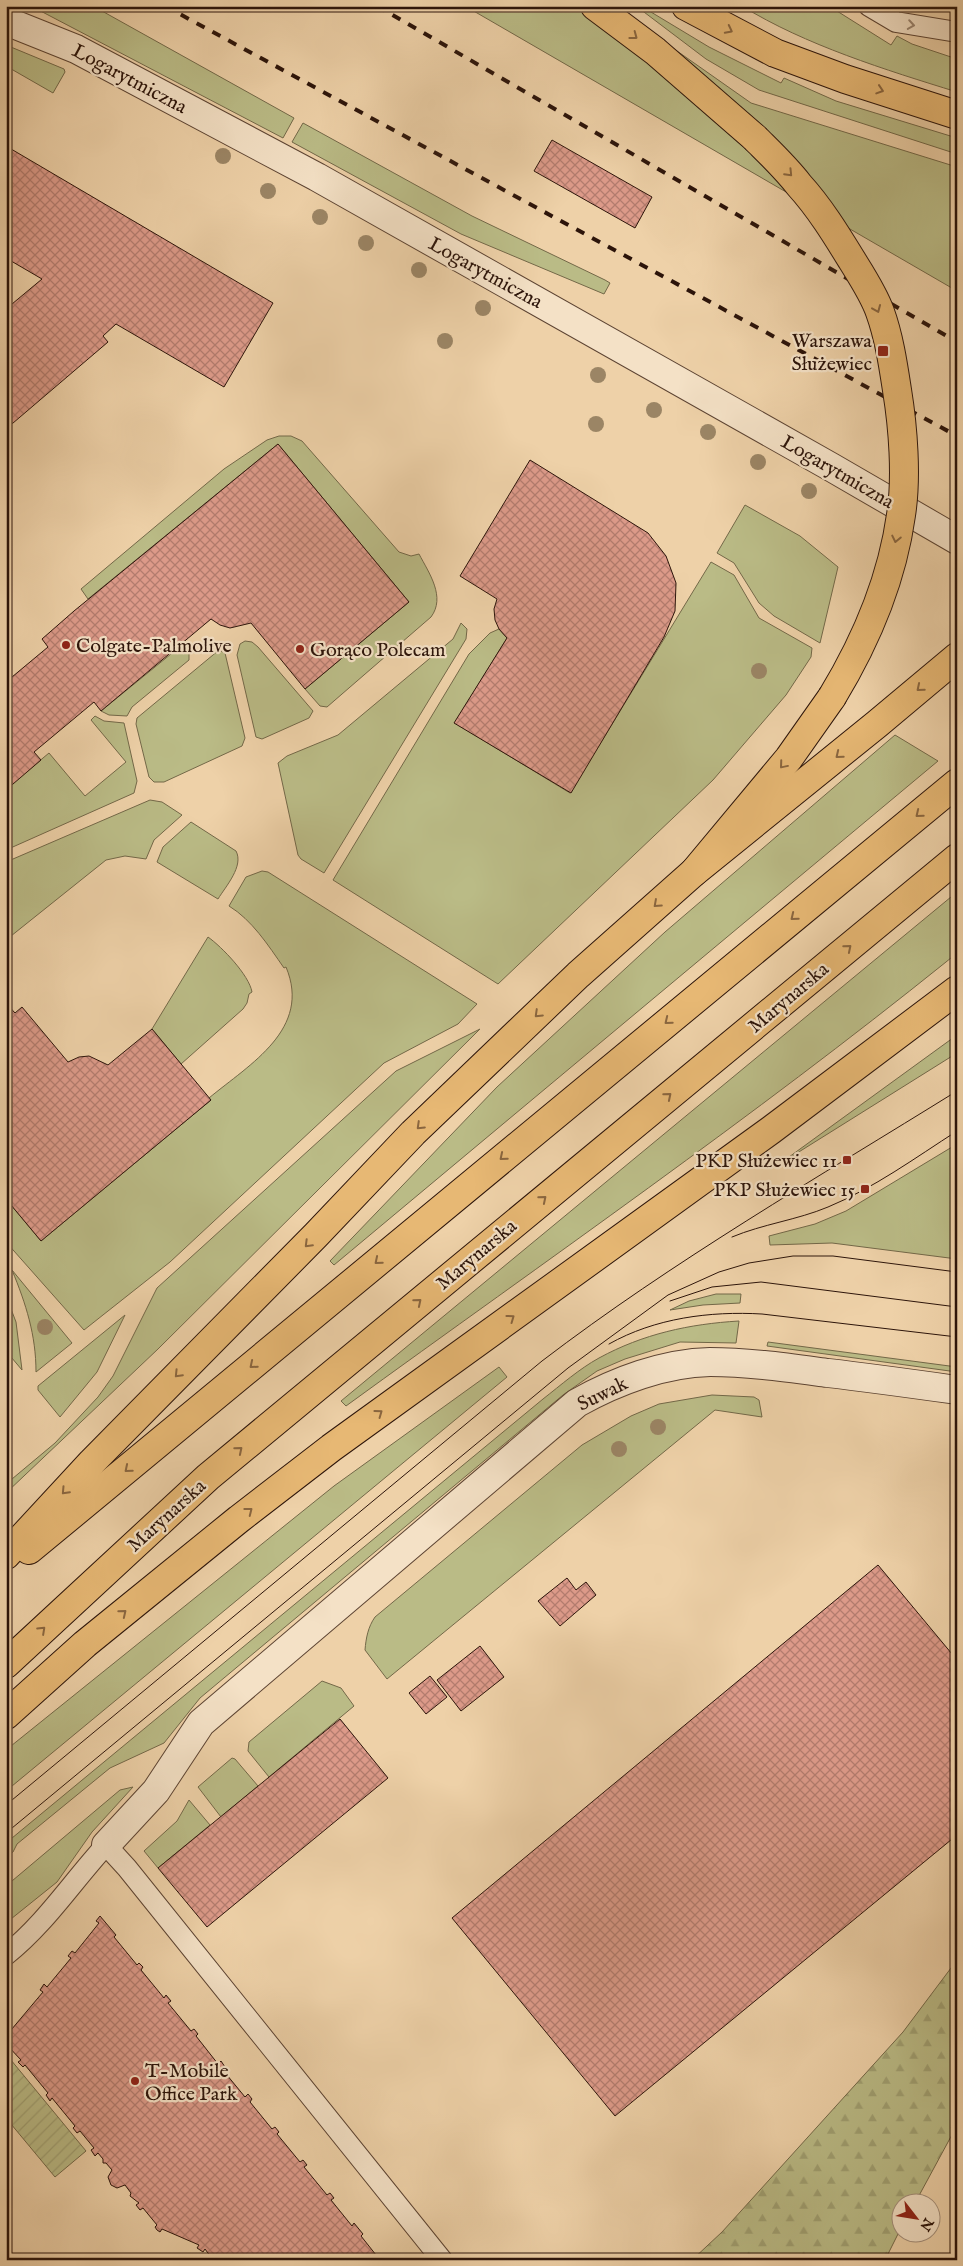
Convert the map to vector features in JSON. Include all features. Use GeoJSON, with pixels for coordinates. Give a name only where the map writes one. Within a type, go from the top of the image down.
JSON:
{"type":"FeatureCollection","features":[{"type":"Feature","properties":{"kind":"main road"},"geometry":{"type":"LineString","coordinates":[[596,6],[655,51],[755,138],[800,185],[837,236],[862,276],[880,312],[893,365],[900,411],[903,456],[902,514],[889,570],[873,619],[851,665],[832,697],[789,758],[694,872]]}},
{"type":"Feature","properties":{"kind":"main road"},"geometry":{"type":"LineString","coordinates":[[686,6],[775,53],[845,79],[957,115]]}},
{"type":"Feature","properties":{"kind":"main road"},"geometry":{"type":"LineString","coordinates":[[6,1555],[92,1462],[413,1134],[578,975],[694,872],[957,657]]}},
{"type":"Feature","properties":{"kind":"main road"},"geometry":{"type":"LineString","coordinates":[[6,1568],[95,1498],[525,1138],[957,783]]}},
{"type":"Feature","properties":{"kind":"main road","name":"Marynarska"},"geometry":{"type":"LineString","coordinates":[[6,1664],[115,1561],[229,1459],[957,858]]}},
{"type":"Feature","properties":{"kind":"main road"},"geometry":{"type":"LineString","coordinates":[[6,1715],[85,1644],[239,1519],[323,1454],[771,1130],[957,990]]}},
{"type":"Feature","properties":{"kind":"street","name":"Logarytmiczna"},"geometry":{"type":"LineString","coordinates":[[6,21],[76,49],[317,177],[848,476],[957,540]]}},
{"type":"Feature","properties":{"kind":"street","name":"Suwak"},"geometry":{"type":"LineString","coordinates":[[106,1845],[156,1791],[201,1723],[576,1403],[618,1382],[670,1367],[710,1362],[791,1368],[957,1390]]}},
{"type":"Feature","properties":{"kind":"lane"},"geometry":{"type":"LineString","coordinates":[[869,6],[896,22],[957,32]]}},
{"type":"Feature","properties":{"kind":"lane"},"geometry":{"type":"LineString","coordinates":[[6,1955],[40,1926],[82,1872],[106,1845],[127,1868],[442,2260]]}},
{"type":"Feature","properties":{"kind":"green space"},"geometry":{"type":"Polygon","coordinates":[[[31,6],[93,6],[294,118],[283,138],[31,6]]]}},
{"type":"Feature","properties":{"kind":"green space"},"geometry":{"type":"Polygon","coordinates":[[[465,6],[613,6],[751,103],[957,167],[957,291],[465,6]]]}},
{"type":"Feature","properties":{"kind":"green space"},"geometry":{"type":"Polygon","coordinates":[[[636,6],[641,6],[709,47],[781,83],[784,78],[836,101],[957,138],[957,154],[759,90],[706,59],[636,6]]]}},
{"type":"Feature","properties":{"kind":"green space"},"geometry":{"type":"Polygon","coordinates":[[[742,6],[829,6],[891,45],[897,36],[912,44],[957,59],[957,92],[819,45],[766,20],[742,6]]]}},
{"type":"Feature","properties":{"kind":"green space"},"geometry":{"type":"Polygon","coordinates":[[[6,45],[64,69],[65,72],[53,93],[6,66],[6,45]]]}},
{"type":"Feature","properties":{"kind":"green space"},"geometry":{"type":"Polygon","coordinates":[[[303,123],[472,216],[610,283],[604,294],[461,234],[292,142],[303,123]]]}},
{"type":"Feature","properties":{"kind":"green space"},"geometry":{"type":"Polygon","coordinates":[[[279,436],[291,436],[302,441],[399,552],[411,556],[419,554],[431,577],[436,593],[437,601],[431,617],[327,707],[320,706],[305,689],[409,602],[278,444],[88,599],[81,589],[224,469],[267,440],[279,436]]]}},
{"type":"Feature","properties":{"kind":"green space"},"geometry":{"type":"Polygon","coordinates":[[[745,505],[800,536],[838,567],[820,643],[774,616],[759,603],[734,563],[717,553],[745,505]]]}},
{"type":"Feature","properties":{"kind":"green space"},"geometry":{"type":"Polygon","coordinates":[[[711,562],[734,575],[759,618],[812,648],[811,657],[786,695],[713,780],[498,984],[333,880],[469,654],[490,633],[499,629],[507,638],[455,723],[570,793],[711,562]]]}},
{"type":"Feature","properties":{"kind":"green space"},"geometry":{"type":"Polygon","coordinates":[[[461,623],[467,629],[466,639],[324,873],[301,859],[298,855],[278,763],[287,756],[338,735],[453,639],[461,623]]]}},
{"type":"Feature","properties":{"kind":"green space"},"geometry":{"type":"Polygon","coordinates":[[[245,641],[252,642],[258,647],[313,711],[309,718],[262,739],[256,737],[237,655],[240,644],[245,641]]]}},
{"type":"Feature","properties":{"kind":"green space"},"geometry":{"type":"Polygon","coordinates":[[[182,645],[189,653],[189,660],[132,707],[127,716],[109,715],[101,711],[182,645]]]}},
{"type":"Feature","properties":{"kind":"green space"},"geometry":{"type":"Polygon","coordinates":[[[219,650],[225,653],[245,738],[242,746],[164,782],[154,782],[149,777],[136,724],[137,718],[219,650]]]}},
{"type":"Feature","properties":{"kind":"green space"},"geometry":{"type":"Polygon","coordinates":[[[95,716],[104,721],[124,723],[137,781],[134,793],[6,850],[7,788],[49,753],[85,796],[126,762],[91,720],[95,716]]]}},
{"type":"Feature","properties":{"kind":"green space"},"geometry":{"type":"Polygon","coordinates":[[[895,735],[938,761],[334,1265],[330,1261],[497,1087],[665,932],[895,735]]]}},
{"type":"Feature","properties":{"kind":"green space"},"geometry":{"type":"Polygon","coordinates":[[[150,800],[162,802],[182,815],[154,840],[146,859],[125,856],[106,860],[6,940],[6,862],[150,800]]]}},
{"type":"Feature","properties":{"kind":"green space"},"geometry":{"type":"Polygon","coordinates":[[[191,822],[236,851],[238,863],[236,869],[218,899],[157,862],[163,847],[191,822]]]}},
{"type":"Feature","properties":{"kind":"green space"},"geometry":{"type":"Polygon","coordinates":[[[262,871],[268,872],[477,1004],[458,1024],[384,1063],[170,1262],[84,1330],[6,1242],[6,1199],[41,1241],[211,1100],[209,1098],[242,1072],[273,1043],[284,1027],[291,1009],[292,989],[286,967],[284,968],[266,942],[245,918],[229,906],[246,877],[262,871]]]}},
{"type":"Feature","properties":{"kind":"green space"},"geometry":{"type":"Polygon","coordinates":[[[957,892],[957,953],[799,1077],[649,1188],[346,1406],[341,1401],[957,892]]]}},
{"type":"Feature","properties":{"kind":"green space"},"geometry":{"type":"Polygon","coordinates":[[[208,937],[227,954],[240,970],[250,985],[252,992],[249,994],[243,1009],[181,1064],[152,1029],[208,937]]]}},
{"type":"Feature","properties":{"kind":"green space"},"geometry":{"type":"Polygon","coordinates":[[[480,1029],[158,1349],[6,1493],[6,1484],[55,1443],[98,1397],[113,1376],[157,1288],[396,1071],[480,1029]]]}},
{"type":"Feature","properties":{"kind":"green space"},"geometry":{"type":"Polygon","coordinates":[[[957,1035],[957,1053],[778,1165],[957,1035]]]}},
{"type":"Feature","properties":{"kind":"green space"},"geometry":{"type":"Polygon","coordinates":[[[957,1144],[957,1259],[832,1243],[770,1245],[769,1236],[815,1224],[846,1211],[957,1144]]]}},
{"type":"Feature","properties":{"kind":"green space"},"geometry":{"type":"Polygon","coordinates":[[[12,1270],[72,1343],[36,1372],[32,1332],[22,1295],[12,1270]]]}},
{"type":"Feature","properties":{"kind":"green space"},"geometry":{"type":"Polygon","coordinates":[[[716,1294],[741,1294],[740,1303],[703,1305],[670,1310],[689,1301],[716,1294]]]}},
{"type":"Feature","properties":{"kind":"green space"},"geometry":{"type":"Polygon","coordinates":[[[6,1296],[16,1322],[22,1370],[6,1351],[6,1296]]]}},
{"type":"Feature","properties":{"kind":"green space"},"geometry":{"type":"Polygon","coordinates":[[[125,1315],[97,1372],[60,1417],[38,1390],[38,1386],[125,1315]]]}},
{"type":"Feature","properties":{"kind":"green space"},"geometry":{"type":"Polygon","coordinates":[[[739,1321],[736,1343],[680,1342],[625,1359],[597,1371],[563,1395],[200,1698],[164,1743],[110,1768],[17,1844],[13,1852],[6,1857],[6,1843],[577,1372],[599,1358],[649,1337],[684,1328],[739,1321]]]}},
{"type":"Feature","properties":{"kind":"green space"},"geometry":{"type":"Polygon","coordinates":[[[768,1342],[957,1367],[957,1372],[767,1346],[768,1342]]]}},
{"type":"Feature","properties":{"kind":"green space"},"geometry":{"type":"Polygon","coordinates":[[[499,1367],[507,1377],[6,1791],[6,1750],[334,1486],[499,1367]]]}},
{"type":"Feature","properties":{"kind":"green space"},"geometry":{"type":"Polygon","coordinates":[[[712,1395],[754,1397],[759,1400],[762,1417],[715,1410],[387,1679],[365,1650],[368,1633],[375,1617],[582,1445],[631,1416],[659,1404],[712,1395]]]}},
{"type":"Feature","properties":{"kind":"green space"},"geometry":{"type":"Polygon","coordinates":[[[322,1681],[341,1688],[354,1706],[269,1777],[248,1751],[249,1742],[322,1681]]]}},
{"type":"Feature","properties":{"kind":"green space"},"geometry":{"type":"Polygon","coordinates":[[[232,1758],[235,1759],[258,1786],[221,1817],[198,1787],[232,1758]]]}},
{"type":"Feature","properties":{"kind":"green space"},"geometry":{"type":"Polygon","coordinates":[[[133,1787],[92,1832],[57,1882],[6,1923],[6,1886],[120,1790],[133,1787]]]}},
{"type":"Feature","properties":{"kind":"green space"},"geometry":{"type":"Polygon","coordinates":[[[189,1800],[210,1825],[158,1868],[144,1851],[177,1821],[189,1800]]]}},
{"type":"Feature","properties":{"kind":"green space"},"geometry":{"type":"Polygon","coordinates":[[[957,1960],[957,2117],[951,2128],[954,2131],[920,2194],[890,2194],[890,2244],[893,2244],[885,2260],[692,2260],[722,2232],[903,2032],[957,1960]]]}},
{"type":"Feature","properties":{"kind":"green space"},"geometry":{"type":"Polygon","coordinates":[[[6,2054],[86,2151],[55,2177],[6,2118],[6,2054]]]}},
{"type":"Feature","properties":{"kind":"building"},"geometry":{"type":"Polygon","coordinates":[[[552,140],[652,197],[635,228],[534,171],[552,140]]]}},
{"type":"Feature","properties":{"kind":"building"},"geometry":{"type":"Polygon","coordinates":[[[6,146],[273,303],[224,387],[116,324],[103,336],[108,342],[6,429],[6,309],[42,279],[6,258],[6,146]]]}},
{"type":"Feature","properties":{"kind":"building"},"geometry":{"type":"Polygon","coordinates":[[[278,444],[409,602],[305,689],[251,623],[230,628],[220,625],[211,619],[101,711],[94,702],[34,752],[41,760],[6,790],[6,682],[48,647],[42,639],[74,611],[278,444]]]}},
{"type":"Feature","properties":{"kind":"building"},"geometry":{"type":"Polygon","coordinates":[[[530,460],[648,533],[666,556],[676,583],[675,611],[664,637],[571,793],[454,723],[507,638],[499,629],[495,620],[494,609],[497,599],[460,576],[530,460]]]}},
{"type":"Feature","properties":{"kind":"building"},"geometry":{"type":"Polygon","coordinates":[[[6,1003],[15,1013],[22,1007],[68,1062],[79,1057],[89,1056],[108,1065],[152,1029],[211,1100],[41,1241],[6,1199],[6,1003]]]}},
{"type":"Feature","properties":{"kind":"building"},"geometry":{"type":"Polygon","coordinates":[[[878,1565],[957,1660],[957,1835],[615,2116],[452,1918],[878,1565]]]}},
{"type":"Feature","properties":{"kind":"building"},"geometry":{"type":"Polygon","coordinates":[[[567,1578],[576,1590],[586,1582],[596,1595],[560,1626],[538,1601],[567,1578]]]}},
{"type":"Feature","properties":{"kind":"building"},"geometry":{"type":"Polygon","coordinates":[[[480,1646],[504,1677],[461,1711],[437,1680],[480,1646]]]}},
{"type":"Feature","properties":{"kind":"building"},"geometry":{"type":"Polygon","coordinates":[[[430,1676],[447,1697],[426,1714],[409,1693],[430,1676]]]}},
{"type":"Feature","properties":{"kind":"building"},"geometry":{"type":"Polygon","coordinates":[[[340,1719],[388,1778],[207,1927],[158,1868],[340,1719]]]}},
{"type":"Feature","properties":{"kind":"building","name":"T-Mobile Office Park"},"geometry":{"type":"Polygon","coordinates":[[[100,1916],[137,1965],[139,1963],[143,1967],[141,1970],[164,1998],[166,1995],[171,2001],[168,2003],[191,2031],[194,2029],[198,2034],[196,2036],[218,2064],[221,2061],[225,2067],[222,2069],[245,2097],[248,2094],[252,2099],[250,2102],[272,2129],[275,2127],[279,2132],[277,2134],[300,2162],[303,2160],[307,2165],[304,2167],[327,2195],[330,2193],[334,2198],[331,2200],[352,2226],[354,2223],[363,2234],[361,2236],[380,2260],[213,2260],[205,2249],[203,2252],[197,2248],[199,2245],[162,2229],[160,2232],[157,2230],[155,2227],[157,2225],[143,2208],[140,2210],[136,2205],[139,2203],[130,2196],[131,2193],[125,2185],[117,2188],[111,2185],[108,2177],[112,2170],[106,2163],[103,2163],[103,2159],[98,2153],[95,2156],[91,2150],[94,2148],[80,2131],[77,2133],[73,2128],[75,2126],[52,2098],[50,2101],[46,2095],[48,2093],[25,2065],[23,2067],[18,2062],[21,2060],[6,2044],[6,2036],[43,1992],[40,1990],[44,1984],[47,1987],[71,1958],[68,1956],[72,1951],[75,1953],[99,1923],[96,1921],[100,1916]]]}},
{"type":"Feature","properties":{"kind":"building"},"geometry":{"type":"Polygon","coordinates":[[[957,2242],[957,2260],[947,2260],[957,2242]]]}},
{"type":"Feature","properties":{"kind":"tram line"},"geometry":{"type":"LineString","coordinates":[[6,1805],[542,1361],[642,1289],[694,1255],[957,1091]]}},
{"type":"Feature","properties":{"kind":"tram line"},"geometry":{"type":"LineString","coordinates":[[732,1237],[828,1207],[862,1191],[957,1131]]}},
{"type":"Feature","properties":{"kind":"tram line"},"geometry":{"type":"LineString","coordinates":[[6,1833],[568,1368],[668,1295],[719,1272],[749,1263],[793,1256],[833,1256],[957,1272]]}},
{"type":"Feature","properties":{"kind":"tram line"},"geometry":{"type":"LineString","coordinates":[[670,1301],[712,1287],[761,1282],[957,1307]]}},
{"type":"Feature","properties":{"kind":"tram line"},"geometry":{"type":"LineString","coordinates":[[609,1344],[627,1335],[664,1322],[703,1315],[742,1313],[957,1337]]}},
{"type":"Feature","properties":{"kind":"railway"},"geometry":{"type":"LineString","coordinates":[[165,6],[957,436]]}},
{"type":"Feature","properties":{"kind":"railway"},"geometry":{"type":"LineString","coordinates":[[377,6],[957,342]]}},
{"type":"Feature","properties":{"kind":"place","name":"Warszawa Służewiec"},"geometry":{"type":"Point","coordinates":[883,351]}},
{"type":"Feature","properties":{"kind":"place","name":"Colgate-Palmolive"},"geometry":{"type":"Point","coordinates":[66,645]}},
{"type":"Feature","properties":{"kind":"place","name":"Gorąco Polecam"},"geometry":{"type":"Point","coordinates":[300,649]}},
{"type":"Feature","properties":{"kind":"place","name":"PKP Służewiec 11"},"geometry":{"type":"Point","coordinates":[847,1160]}},
{"type":"Feature","properties":{"kind":"place","name":"PKP Służewiec 15"},"geometry":{"type":"Point","coordinates":[865,1189]}},
{"type":"Feature","properties":{"kind":"place","name":"T-Mobile Office Park"},"geometry":{"type":"Point","coordinates":[135,2081]}}]}
